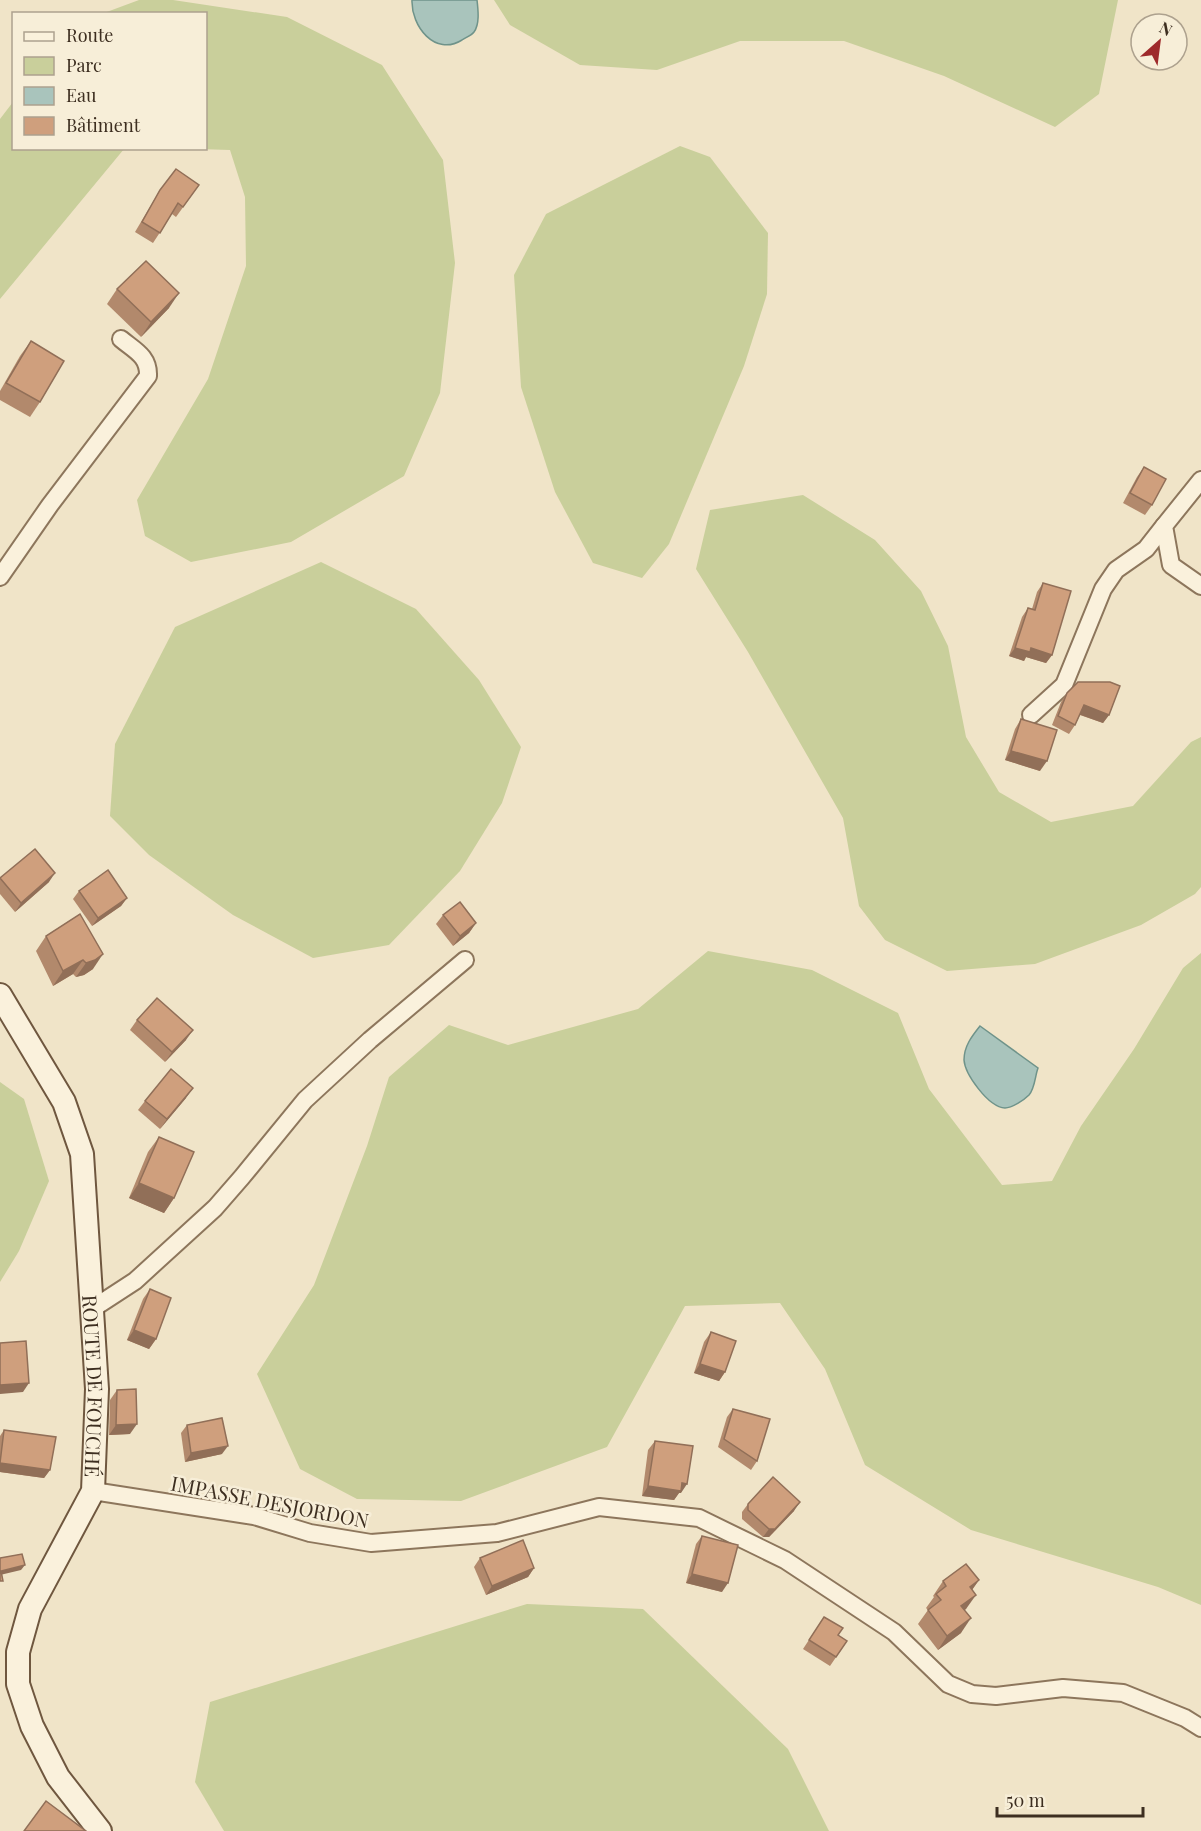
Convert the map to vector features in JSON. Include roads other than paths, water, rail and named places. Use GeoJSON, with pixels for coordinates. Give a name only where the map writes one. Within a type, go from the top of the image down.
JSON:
{"type":"FeatureCollection","features":[{"type":"Feature","properties":{"kind":"main road","name":"ROUTE DE FOUCHÉ"},"geometry":{"type":"LineString","coordinates":[[0,995],[64,1102],[82,1154],[97,1389],[93,1491],[30,1610],[18,1652],[18,1684],[32,1726],[58,1777],[100,1831]]}},
{"type":"Feature","properties":{"kind":"street"},"geometry":{"type":"LineString","coordinates":[[0,577],[50,505],[148,376],[145,360],[120,339]]}},
{"type":"Feature","properties":{"kind":"street"},"geometry":{"type":"LineString","coordinates":[[1031,715],[1064,685],[1103,589],[1116,570],[1146,549],[1201,480]]}},
{"type":"Feature","properties":{"kind":"street"},"geometry":{"type":"LineString","coordinates":[[1164,526],[1171,565],[1201,586]]}},
{"type":"Feature","properties":{"kind":"street"},"geometry":{"type":"LineString","coordinates":[[92,1309],[135,1281],[215,1208],[305,1100],[370,1040],[465,960]]}},
{"type":"Feature","properties":{"kind":"street","name":"IMPASSE DESJORDON"},"geometry":{"type":"LineString","coordinates":[[93,1491],[254,1516],[310,1533],[371,1543],[497,1533],[600,1507],[699,1518],[785,1560],[894,1632],[948,1684],[972,1694],[996,1696],[1063,1688],[1123,1693],[1185,1718],[1201,1728]]}},
{"type":"Feature","properties":{"kind":"water"},"geometry":{"type":"Polygon","coordinates":[[[412,0],[477,0],[476,29],[462,40],[452,44],[443,45],[434,42],[420,29],[412,0]]]}},
{"type":"Feature","properties":{"kind":"water"},"geometry":{"type":"Polygon","coordinates":[[[980,1026],[1038,1068],[1029,1095],[1011,1107],[998,1106],[985,1096],[978,1089],[965,1066],[964,1055],[967,1046],[980,1026]]]}}]}
